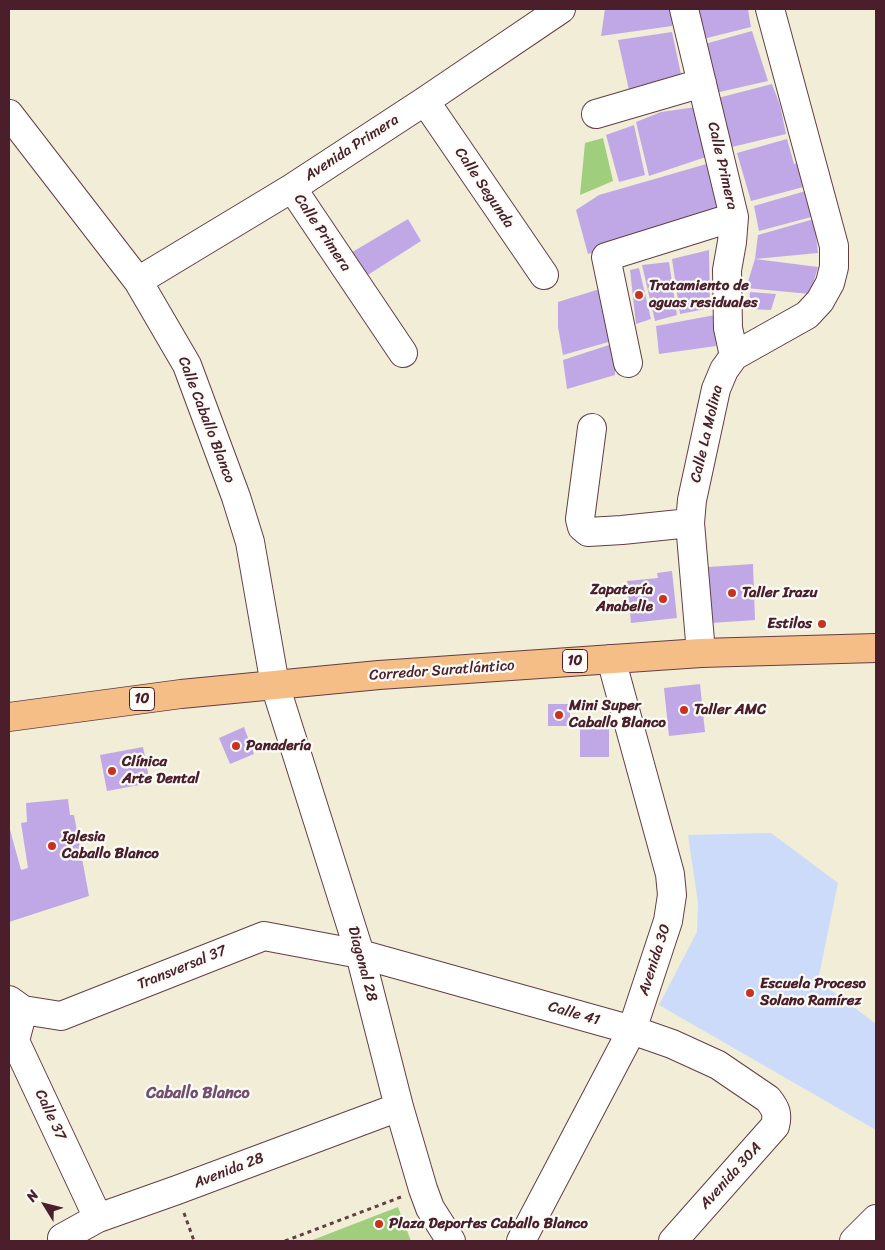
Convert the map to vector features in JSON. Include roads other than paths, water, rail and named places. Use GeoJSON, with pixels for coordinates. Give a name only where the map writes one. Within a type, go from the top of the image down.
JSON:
{"type":"FeatureCollection","features":[{"type":"Feature","properties":{"kind":"main road","name":"Corredor Suratlántico"},"geometry":{"type":"LineString","coordinates":[[9,717],[181,694],[379,675],[702,653],[876,648]]}},
{"type":"Feature","properties":{"kind":"street","name":"Avenida Primera"},"geometry":{"type":"LineString","coordinates":[[138,281],[292,188],[561,9]]}},
{"type":"Feature","properties":{"kind":"street","name":"Calle Primera"},"geometry":{"type":"LineString","coordinates":[[684,9],[734,217],[727,270],[728,328],[734,356]]}},
{"type":"Feature","properties":{"kind":"street","name":"Calle La Molina"},"geometry":{"type":"LineString","coordinates":[[702,653],[690,523],[692,500],[716,389],[724,370],[734,356],[806,315],[820,301],[830,283],[834,267],[834,246],[770,9]]}},
{"type":"Feature","properties":{"kind":"street"},"geometry":{"type":"LineString","coordinates":[[596,114],[702,83]]}},
{"type":"Feature","properties":{"kind":"street","name":"Calle Segunda"},"geometry":{"type":"LineString","coordinates":[[425,101],[544,275]]}},
{"type":"Feature","properties":{"kind":"street","name":"Calle Caballo Blanco"},"geometry":{"type":"LineString","coordinates":[[9,114],[138,281],[187,365],[236,497],[250,542],[275,685]]}},
{"type":"Feature","properties":{"kind":"street","name":"Calle Primera"},"geometry":{"type":"LineString","coordinates":[[292,188],[403,353]]}},
{"type":"Feature","properties":{"kind":"street"},"geometry":{"type":"LineString","coordinates":[[628,363],[606,257],[734,217]]}},
{"type":"Feature","properties":{"kind":"street"},"geometry":{"type":"LineString","coordinates":[[592,428],[580,519],[582,527],[588,532],[690,523]]}},
{"type":"Feature","properties":{"kind":"street","name":"Avenida 30"},"geometry":{"type":"LineString","coordinates":[[521,1241],[632,1030],[668,921],[672,895],[670,874],[611,659]]}},
{"type":"Feature","properties":{"kind":"street","name":"Diagonal 28"},"geometry":{"type":"LineString","coordinates":[[275,685],[360,954],[398,1107],[423,1189],[430,1208],[451,1241]]}},
{"type":"Feature","properties":{"kind":"street","name":"Transversal 37"},"geometry":{"type":"LineString","coordinates":[[16,1005],[60,1016],[264,936],[360,954]]}},
{"type":"Feature","properties":{"kind":"street","name":"Calle 41"},"geometry":{"type":"LineString","coordinates":[[360,954],[632,1030],[672,1044],[718,1065],[768,1099],[774,1106]]}},
{"type":"Feature","properties":{"kind":"street","name":"Calle 37"},"geometry":{"type":"LineString","coordinates":[[16,1005],[15,1041],[98,1218]]}},
{"type":"Feature","properties":{"kind":"street","name":"Avenida 30A"},"geometry":{"type":"LineString","coordinates":[[673,1241],[775,1126],[778,1115],[774,1106]]}},
{"type":"Feature","properties":{"kind":"street","name":"Avenida 28"},"geometry":{"type":"LineString","coordinates":[[63,1240],[98,1218],[398,1107]]}},
{"type":"Feature","properties":{"kind":"street"},"geometry":{"type":"LineString","coordinates":[[854,1241],[876,1219]]}},
{"type":"Feature","properties":{"kind":"place","name":"Tratamiento de aguas residuales"},"geometry":{"type":"Point","coordinates":[639,295]}},
{"type":"Feature","properties":{"kind":"place","name":"Taller Irazu"},"geometry":{"type":"Point","coordinates":[732,593]}},
{"type":"Feature","properties":{"kind":"place","name":"Zapatería Anabelle"},"geometry":{"type":"Point","coordinates":[663,599]}},
{"type":"Feature","properties":{"kind":"place","name":"Estilos"},"geometry":{"type":"Point","coordinates":[822,624]}},
{"type":"Feature","properties":{"kind":"place","name":"Taller AMC"},"geometry":{"type":"Point","coordinates":[684,710]}},
{"type":"Feature","properties":{"kind":"place","name":"Mini Super Caballo Blanco"},"geometry":{"type":"Point","coordinates":[559,715]}},
{"type":"Feature","properties":{"kind":"place","name":"Panadería"},"geometry":{"type":"Point","coordinates":[236,746]}},
{"type":"Feature","properties":{"kind":"place","name":"Clínica Arte Dental"},"geometry":{"type":"Point","coordinates":[112,771]}},
{"type":"Feature","properties":{"kind":"place","name":"Iglesia Caballo Blanco"},"geometry":{"type":"Point","coordinates":[52,846]}},
{"type":"Feature","properties":{"kind":"place","name":"Escuela Proceso Solano Ramírez"},"geometry":{"type":"Point","coordinates":[750,993]}},
{"type":"Feature","properties":{"kind":"place","name":"Plaza Deportes Caballo Blanco"},"geometry":{"type":"Point","coordinates":[379,1224]}},
{"type":"Feature","properties":{"kind":"district","name":"Caballo Blanco"},"geometry":{"type":"Point","coordinates":[198,1094]}}]}
